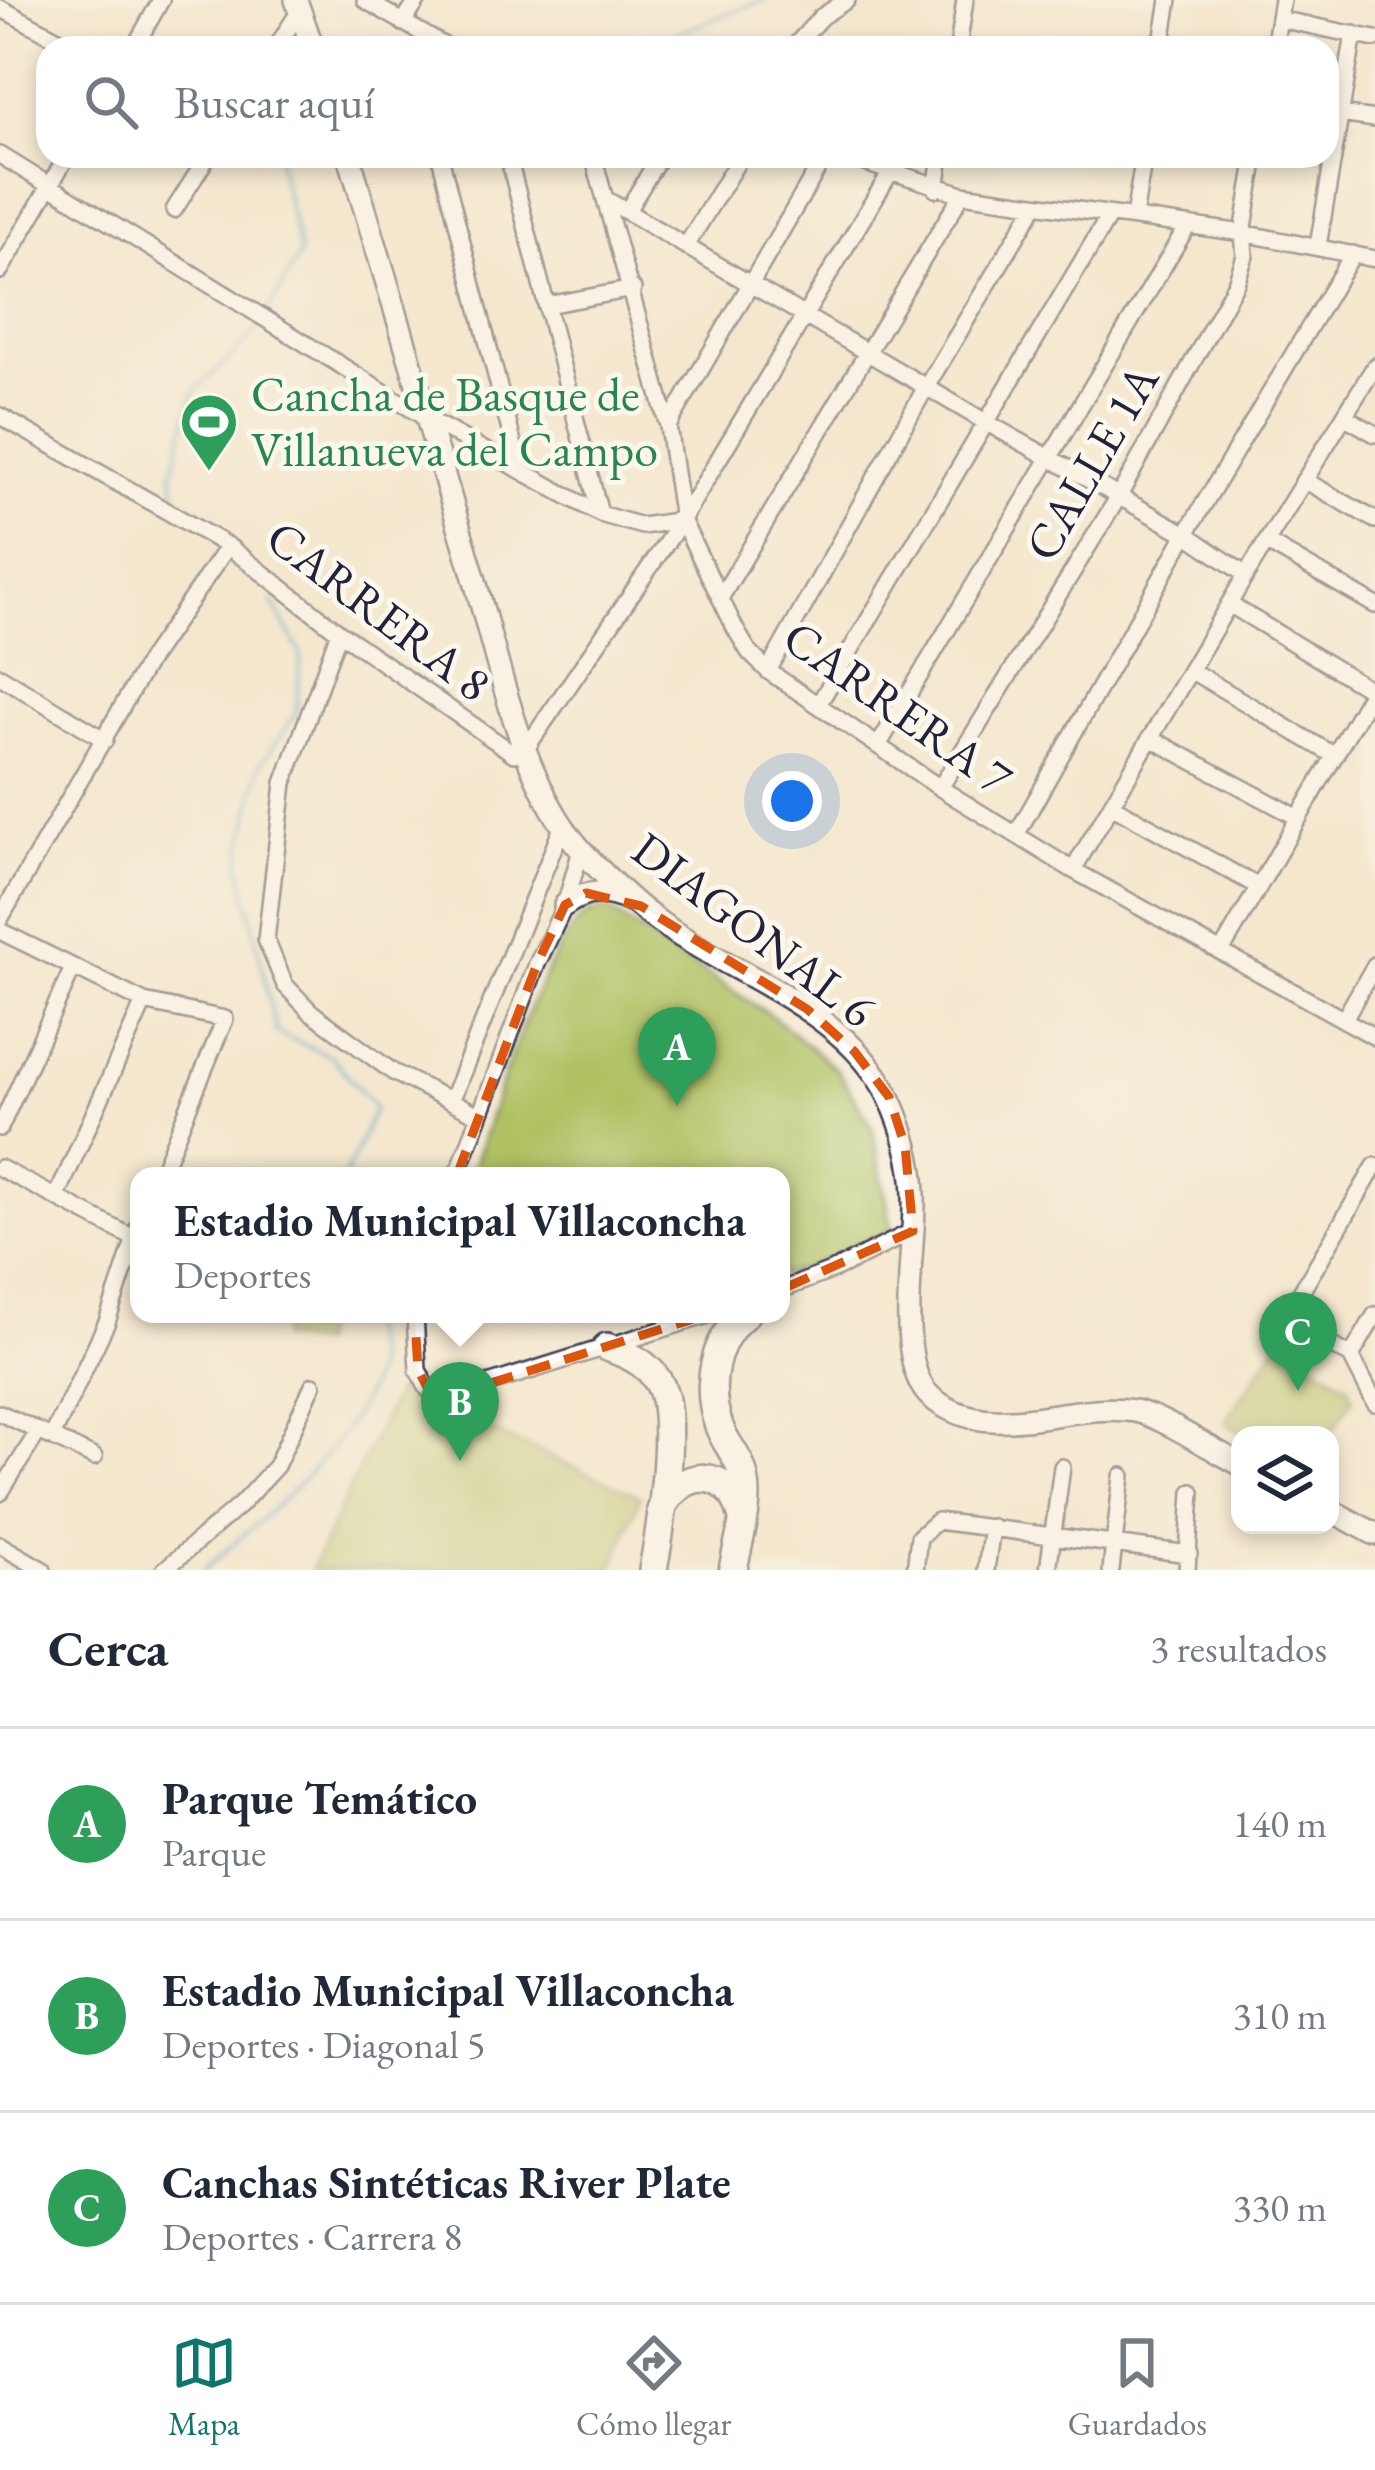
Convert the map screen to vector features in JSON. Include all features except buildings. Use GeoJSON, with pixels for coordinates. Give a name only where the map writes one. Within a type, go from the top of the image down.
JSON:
{"type":"FeatureCollection","features":[{"type":"Feature","properties":{"kind":"highway"},"geometry":{"type":"LineString","coordinates":[[733,1566],[745,1478],[719,1426],[712,1375],[719,1347],[734,1323]]}},
{"type":"Feature","properties":{"kind":"highway"},"geometry":{"type":"LineString","coordinates":[[607,1347],[633,1356],[662,1390],[668,1421],[656,1564]]}},
{"type":"Feature","properties":{"kind":"highway"},"geometry":{"type":"LineString","coordinates":[[661,1510],[680,1483],[713,1479],[728,1487],[742,1517]]}},
{"type":"Feature","properties":{"kind":"street"},"geometry":{"type":"LineString","coordinates":[[141,36],[161,0]]}},
{"type":"Feature","properties":{"kind":"street"},"geometry":{"type":"LineString","coordinates":[[364,0],[426,36]]}},
{"type":"Feature","properties":{"kind":"street"},"geometry":{"type":"LineString","coordinates":[[403,23],[418,0]]}},
{"type":"Feature","properties":{"kind":"street"},"geometry":{"type":"LineString","coordinates":[[804,36],[821,17],[848,0]]}},
{"type":"Feature","properties":{"kind":"street"},"geometry":{"type":"LineString","coordinates":[[960,36],[965,0]]}},
{"type":"Feature","properties":{"kind":"street"},"geometry":{"type":"LineString","coordinates":[[1163,36],[1169,0]]}},
{"type":"Feature","properties":{"kind":"street"},"geometry":{"type":"LineString","coordinates":[[1276,36],[1282,0]]}},
{"type":"Feature","properties":{"kind":"street"},"geometry":{"type":"LineString","coordinates":[[282,36],[298,5]]}},
{"type":"Feature","properties":{"kind":"street"},"geometry":{"type":"LineString","coordinates":[[298,5],[309,36]]}},
{"type":"Feature","properties":{"kind":"street"},"geometry":{"type":"LineString","coordinates":[[0,8],[52,36]]}},
{"type":"Feature","properties":{"kind":"street"},"geometry":{"type":"LineString","coordinates":[[1279,19],[1375,39]]}},
{"type":"Feature","properties":{"kind":"street"},"geometry":{"type":"LineString","coordinates":[[1339,120],[1354,34]]}},
{"type":"Feature","properties":{"kind":"street"},"geometry":{"type":"LineString","coordinates":[[1340,114],[1375,119]]}},
{"type":"Feature","properties":{"kind":"street"},"geometry":{"type":"LineString","coordinates":[[0,155],[426,418],[600,514],[642,526],[682,520]]}},
{"type":"Feature","properties":{"kind":"street"},"geometry":{"type":"LineString","coordinates":[[0,271],[60,168]]}},
{"type":"Feature","properties":{"kind":"street"},"geometry":{"type":"LineString","coordinates":[[175,210],[201,168]]}},
{"type":"Feature","properties":{"kind":"street","name":"DIAGONAL 6"},"geometry":{"type":"LineString","coordinates":[[354,168],[525,750],[563,825],[581,850],[662,924],[807,1009],[854,1051],[889,1097],[914,1192],[909,1314],[916,1380],[943,1406],[967,1418],[1017,1421],[1105,1410],[1138,1412],[1231,1459]]}},
{"type":"Feature","properties":{"kind":"street"},"geometry":{"type":"LineString","coordinates":[[443,168],[520,470]]}},
{"type":"Feature","properties":{"kind":"street"},"geometry":{"type":"LineString","coordinates":[[511,168],[600,514]]}},
{"type":"Feature","properties":{"kind":"street","name":"CARRERA 7"},"geometry":{"type":"LineString","coordinates":[[597,168],[668,426],[682,520],[749,652],[768,671],[1016,835],[1375,1037]]}},
{"type":"Feature","properties":{"kind":"street"},"geometry":{"type":"LineString","coordinates":[[627,211],[653,168]]}},
{"type":"Feature","properties":{"kind":"street"},"geometry":{"type":"LineString","coordinates":[[686,246],[734,168]]}},
{"type":"Feature","properties":{"kind":"street"},"geometry":{"type":"LineString","coordinates":[[668,426],[818,168]]}},
{"type":"Feature","properties":{"kind":"street"},"geometry":{"type":"LineString","coordinates":[[876,168],[962,194],[1243,233],[1375,259]]}},
{"type":"Feature","properties":{"kind":"street"},"geometry":{"type":"LineString","coordinates":[[936,188],[939,168]]}},
{"type":"Feature","properties":{"kind":"street"},"geometry":{"type":"LineString","coordinates":[[1134,217],[1142,168]]}},
{"type":"Feature","properties":{"kind":"street","name":"CALLE 1A"},"geometry":{"type":"LineString","coordinates":[[940,788],[1119,496],[1237,283],[1245,256],[1243,233],[1254,168]]}},
{"type":"Feature","properties":{"kind":"street"},"geometry":{"type":"LineString","coordinates":[[1318,246],[1331,168]]}},
{"type":"Feature","properties":{"kind":"street"},"geometry":{"type":"LineString","coordinates":[[525,750],[682,520],[890,173]]}},
{"type":"Feature","properties":{"kind":"street"},"geometry":{"type":"LineString","coordinates":[[721,597],[962,194]]}},
{"type":"Feature","properties":{"kind":"street"},"geometry":{"type":"LineString","coordinates":[[608,200],[988,424],[1186,534],[1246,575]]}},
{"type":"Feature","properties":{"kind":"street"},"geometry":{"type":"LineString","coordinates":[[768,671],[926,387],[1035,206]]}},
{"type":"Feature","properties":{"kind":"street"},"geometry":{"type":"LineString","coordinates":[[818,705],[1109,215]]}},
{"type":"Feature","properties":{"kind":"street"},"geometry":{"type":"LineString","coordinates":[[878,746],[1188,225]]}},
{"type":"Feature","properties":{"kind":"street"},"geometry":{"type":"LineString","coordinates":[[1016,835],[1186,534],[1353,254]]}},
{"type":"Feature","properties":{"kind":"street"},"geometry":{"type":"LineString","coordinates":[[547,305],[633,289]]}},
{"type":"Feature","properties":{"kind":"street"},"geometry":{"type":"LineString","coordinates":[[1073,870],[1375,366]]}},
{"type":"Feature","properties":{"kind":"street","name":"CARRERA 8"},"geometry":{"type":"LineString","coordinates":[[0,416],[228,545],[495,745],[514,754],[525,750]]}},
{"type":"Feature","properties":{"kind":"street"},"geometry":{"type":"LineString","coordinates":[[1344,416],[1375,434]]}},
{"type":"Feature","properties":{"kind":"street"},"geometry":{"type":"LineString","coordinates":[[1304,480],[1375,520]]}},
{"type":"Feature","properties":{"kind":"street"},"geometry":{"type":"LineString","coordinates":[[1267,542],[1375,605]]}},
{"type":"Feature","properties":{"kind":"street"},"geometry":{"type":"LineString","coordinates":[[0,919],[149,660],[228,545]]}},
{"type":"Feature","properties":{"kind":"street"},"geometry":{"type":"LineString","coordinates":[[1221,952],[1374,688],[1229,604]]}},
{"type":"Feature","properties":{"kind":"street"},"geometry":{"type":"LineString","coordinates":[[340,632],[284,783],[266,940],[285,985],[311,1012],[393,1072],[479,1115]]}},
{"type":"Feature","properties":{"kind":"street"},"geometry":{"type":"LineString","coordinates":[[1190,670],[1335,756]]}},
{"type":"Feature","properties":{"kind":"street"},"geometry":{"type":"LineString","coordinates":[[0,676],[105,740]]}},
{"type":"Feature","properties":{"kind":"street"},"geometry":{"type":"LineString","coordinates":[[1150,738],[1299,818]]}},
{"type":"Feature","properties":{"kind":"street"},"geometry":{"type":"LineString","coordinates":[[1111,806],[1259,887]]}},
{"type":"Feature","properties":{"kind":"street"},"geometry":{"type":"LineString","coordinates":[[451,1101],[563,825]]}},
{"type":"Feature","properties":{"kind":"street"},"geometry":{"type":"LineString","coordinates":[[460,1167],[537,964],[565,905],[581,850]]}},
{"type":"Feature","properties":{"kind":"street"},"geometry":{"type":"LineString","coordinates":[[565,905],[586,893],[604,892],[641,906]]}},
{"type":"Feature","properties":{"kind":"street"},"geometry":{"type":"LineString","coordinates":[[0,931],[144,1002],[225,1018],[164,1167]]}},
{"type":"Feature","properties":{"kind":"street"},"geometry":{"type":"LineString","coordinates":[[1344,1019],[1375,964]]}},
{"type":"Feature","properties":{"kind":"street"},"geometry":{"type":"LineString","coordinates":[[0,1128],[71,970]]}},
{"type":"Feature","properties":{"kind":"street"},"geometry":{"type":"LineString","coordinates":[[57,1196],[144,1002]]}},
{"type":"Feature","properties":{"kind":"street"},"geometry":{"type":"LineString","coordinates":[[1375,1166],[1297,1299],[1299,1320],[1312,1335],[1351,1356],[1375,1402]]}},
{"type":"Feature","properties":{"kind":"street"},"geometry":{"type":"LineString","coordinates":[[0,1168],[130,1232]]}},
{"type":"Feature","properties":{"kind":"street"},"geometry":{"type":"LineString","coordinates":[[790,1287],[913,1232]]}},
{"type":"Feature","properties":{"kind":"street"},"geometry":{"type":"LineString","coordinates":[[0,1493],[45,1434],[107,1322],[130,1255]]}},
{"type":"Feature","properties":{"kind":"street"},"geometry":{"type":"LineString","coordinates":[[1351,1356],[1375,1316]]}},
{"type":"Feature","properties":{"kind":"street"},"geometry":{"type":"LineString","coordinates":[[415,1323],[418,1370],[428,1388],[451,1393],[683,1323]]}},
{"type":"Feature","properties":{"kind":"street"},"geometry":{"type":"LineString","coordinates":[[164,1570],[240,1505],[276,1466],[313,1385]]}},
{"type":"Feature","properties":{"kind":"street"},"geometry":{"type":"LineString","coordinates":[[0,1413],[94,1457]]}},
{"type":"Feature","properties":{"kind":"street"},"geometry":{"type":"LineString","coordinates":[[1048,1570],[1061,1467]]}},
{"type":"Feature","properties":{"kind":"street"},"geometry":{"type":"LineString","coordinates":[[1111,1570],[1122,1475]]}},
{"type":"Feature","properties":{"kind":"street"},"geometry":{"type":"LineString","coordinates":[[915,1570],[919,1537],[930,1524],[945,1521],[1114,1545],[1188,1562],[1192,1492]]}},
{"type":"Feature","properties":{"kind":"street"},"geometry":{"type":"LineString","coordinates":[[1339,1515],[1375,1534]]}},
{"type":"Feature","properties":{"kind":"street"},"geometry":{"type":"LineString","coordinates":[[986,1570],[992,1528]]}},
{"type":"Feature","properties":{"kind":"street"},"geometry":{"type":"LineString","coordinates":[[0,1545],[34,1568]]}},
{"type":"Feature","properties":{"kind":"highlighted area"},"geometry":{"type":"Polygon","coordinates":[[[586,893],[641,906],[807,1009],[854,1051],[889,1097],[905,1146],[913,1231],[769,1295],[472,1389],[428,1389],[418,1370],[414,1303],[433,1238],[537,964],[565,905],[586,893]]]}},
{"type":"Feature","properties":{"kind":"green space"},"geometry":{"type":"Polygon","coordinates":[[[606,909],[776,1019],[837,1070],[872,1126],[892,1229],[790,1273],[790,1167],[474,1167],[533,1001],[565,939],[589,914],[606,909]]]}},
{"type":"Feature","properties":{"kind":"green space"},"geometry":{"type":"Polygon","coordinates":[[[283,1323],[322,1323],[319,1344],[280,1339],[283,1323]]]}},
{"type":"Feature","properties":{"kind":"green space"},"geometry":{"type":"Polygon","coordinates":[[[1279,1341],[1348,1385],[1353,1398],[1336,1426],[1231,1426],[1225,1422],[1279,1341]]]}},
{"type":"Feature","properties":{"kind":"green space"},"geometry":{"type":"Polygon","coordinates":[[[397,1390],[640,1496],[612,1570],[311,1570],[397,1390]]]}},
{"type":"Feature","properties":{"kind":"waterway"},"geometry":{"type":"LineString","coordinates":[[670,36],[764,0]]}},
{"type":"Feature","properties":{"kind":"waterway"},"geometry":{"type":"LineString","coordinates":[[267,313],[300,254],[280,168]]}},
{"type":"Feature","properties":{"kind":"waterway"},"geometry":{"type":"LineString","coordinates":[[180,514],[172,474],[194,392],[261,323]]}},
{"type":"Feature","properties":{"kind":"waterway"},"geometry":{"type":"LineString","coordinates":[[272,601],[301,654],[296,713],[260,765],[240,863],[276,1032],[332,1057],[375,1108],[349,1167]]}},
{"type":"Feature","properties":{"kind":"waterway"},"geometry":{"type":"LineString","coordinates":[[204,1570],[300,1483],[343,1432],[372,1378],[374,1362],[365,1323]]}},
{"type":"Feature","properties":{"kind":"place","name":"Cancha de Basque de Villanueva del Campo"},"geometry":{"type":"Point","coordinates":[209,473]}},
{"type":"Feature","properties":{"kind":"place","name":"Parque Temático"},"geometry":{"type":"Point","coordinates":[677,1106]}},
{"type":"Feature","properties":{"kind":"place","name":"Canchas Sintéticas River Plate"},"geometry":{"type":"Point","coordinates":[1298,1391]}},
{"type":"Feature","properties":{"kind":"place","name":"Estadio Municipal Villaconcha"},"geometry":{"type":"Point","coordinates":[460,1461]}}]}
